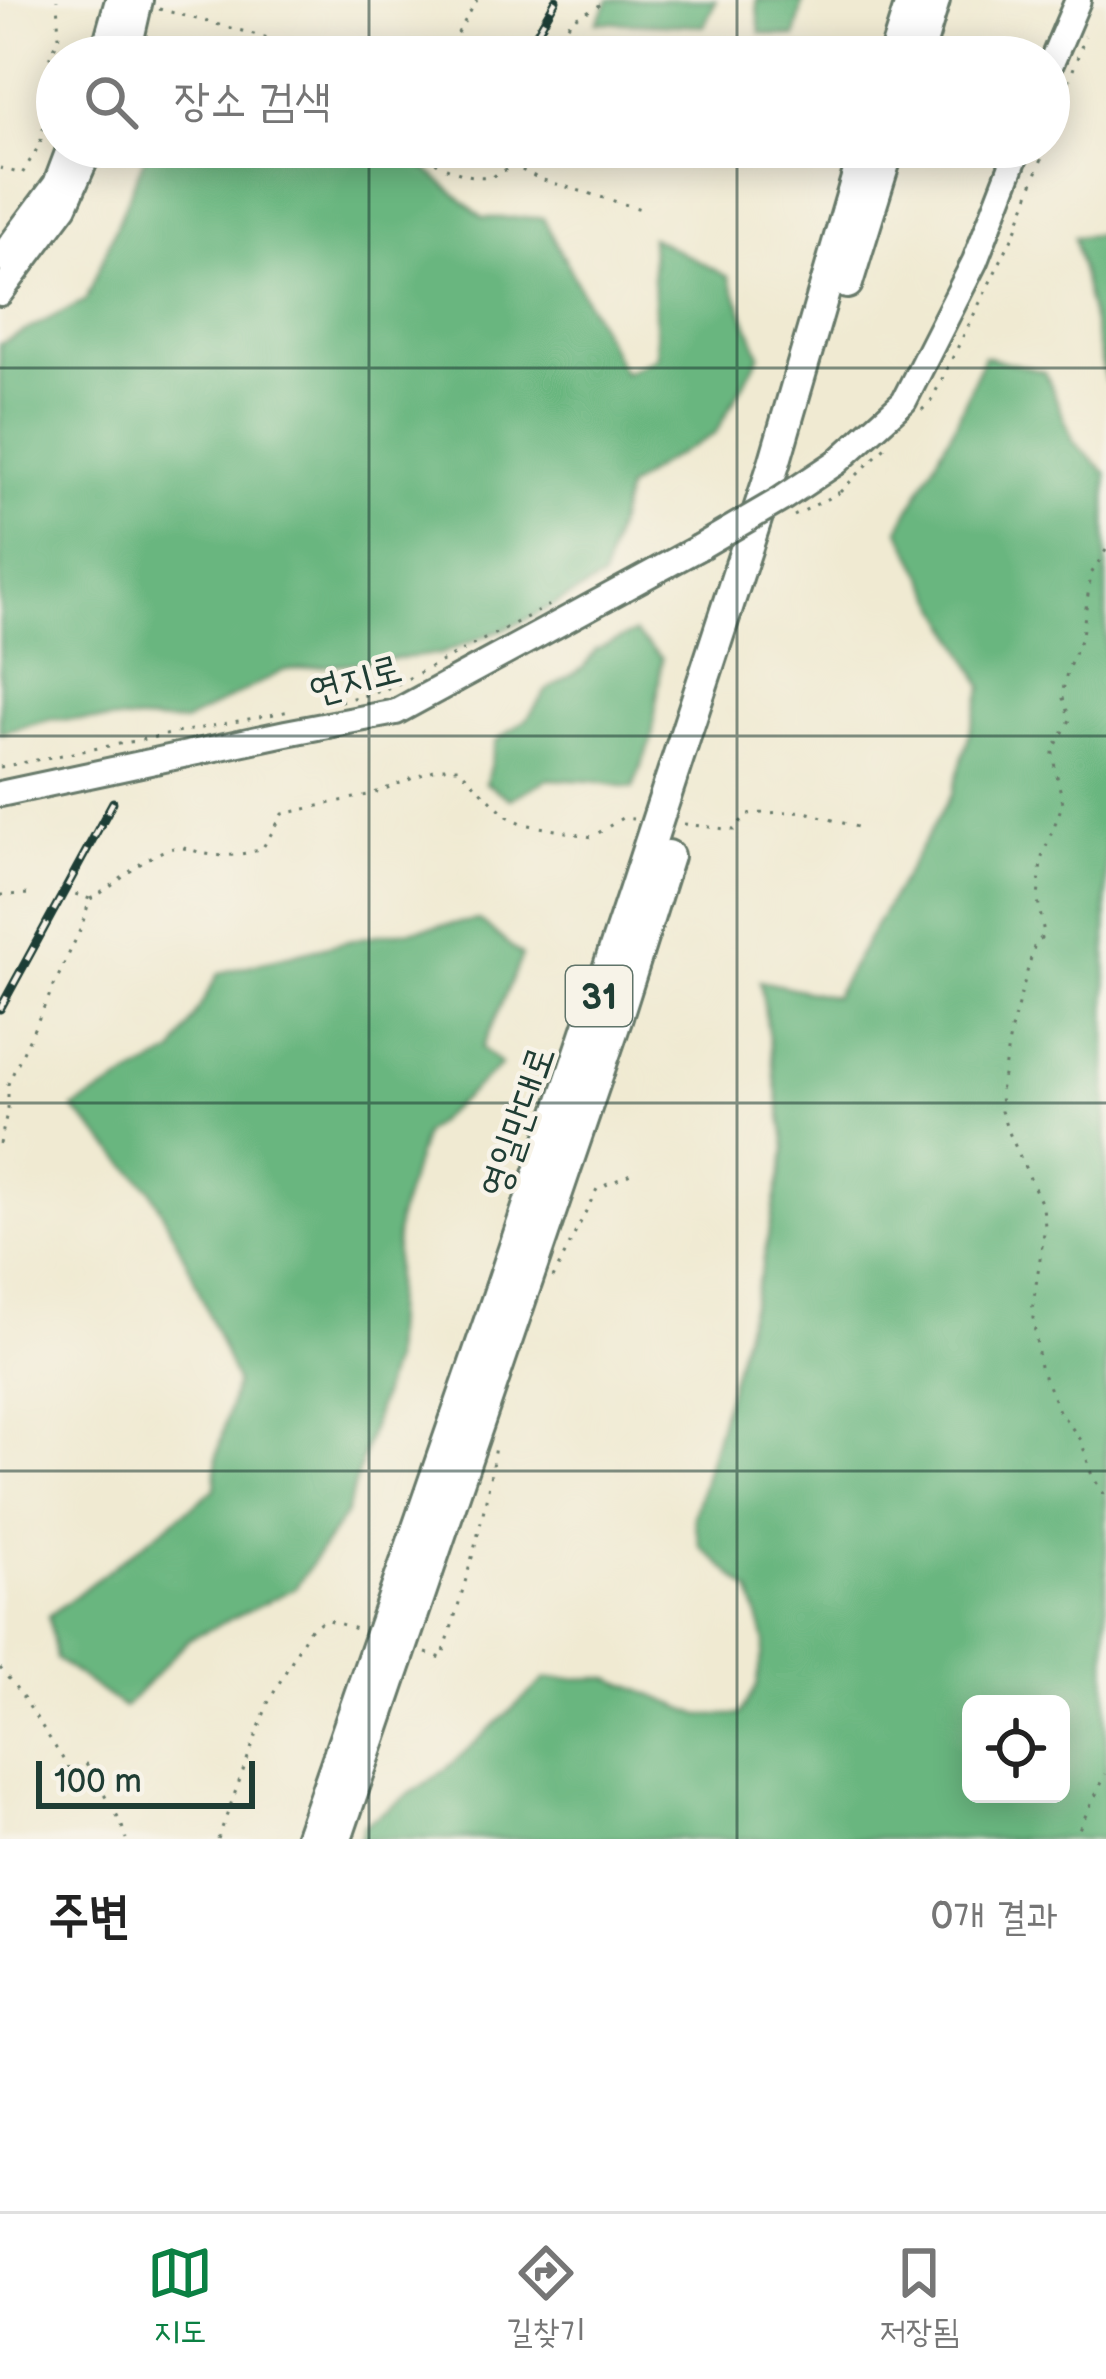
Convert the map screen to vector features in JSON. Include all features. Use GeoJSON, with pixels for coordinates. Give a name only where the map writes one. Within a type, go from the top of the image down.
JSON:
{"type":"FeatureCollection","features":[{"type":"Feature","properties":{"kind":"highway"},"geometry":{"type":"LineString","coordinates":[[901,36],[912,0]]}},
{"type":"Feature","properties":{"kind":"highway"},"geometry":{"type":"LineString","coordinates":[[923,36],[934,0]]}},
{"type":"Feature","properties":{"kind":"highway"},"geometry":{"type":"LineString","coordinates":[[848,243],[854,168]]}},
{"type":"Feature","properties":{"kind":"highway","name":"영일만대로"},"geometry":{"type":"LineString","coordinates":[[335,1839],[616,1020],[758,577],[848,243],[862,168]]}},
{"type":"Feature","properties":{"kind":"highway","name":"영일만대로"},"geometry":{"type":"LineString","coordinates":[[310,1839],[495,1306],[848,243],[880,168]]}},
{"type":"Feature","properties":{"kind":"highway"},"geometry":{"type":"LineString","coordinates":[[848,243],[889,168]]}},
{"type":"Feature","properties":{"kind":"main road"},"geometry":{"type":"LineString","coordinates":[[113,36],[132,1]]}},
{"type":"Feature","properties":{"kind":"main road"},"geometry":{"type":"LineString","coordinates":[[129,36],[132,1]]}},
{"type":"Feature","properties":{"kind":"main road"},"geometry":{"type":"LineString","coordinates":[[1068,36],[1084,10]]}},
{"type":"Feature","properties":{"kind":"main road"},"geometry":{"type":"LineString","coordinates":[[0,259],[56,184],[62,168]]}},
{"type":"Feature","properties":{"kind":"main road"},"geometry":{"type":"LineString","coordinates":[[0,293],[65,206],[82,168]]}},
{"type":"Feature","properties":{"kind":"main road","name":"연지로"},"geometry":{"type":"LineString","coordinates":[[0,794],[396,712],[780,500],[837,462],[904,401],[975,261],[1011,168]]}},
{"type":"Feature","properties":{"kind":"path"},"geometry":{"type":"LineString","coordinates":[[57,0],[59,36]]}},
{"type":"Feature","properties":{"kind":"path"},"geometry":{"type":"LineString","coordinates":[[456,36],[477,0]]}},
{"type":"Feature","properties":{"kind":"path"},"geometry":{"type":"LineString","coordinates":[[132,1],[262,36]]}},
{"type":"Feature","properties":{"kind":"path"},"geometry":{"type":"LineString","coordinates":[[562,36],[571,20],[602,4]]}},
{"type":"Feature","properties":{"kind":"path"},"geometry":{"type":"LineString","coordinates":[[1070,61],[1084,10]]}},
{"type":"Feature","properties":{"kind":"path"},"geometry":{"type":"LineString","coordinates":[[0,168],[22,175],[36,151]]}},
{"type":"Feature","properties":{"kind":"path"},"geometry":{"type":"LineString","coordinates":[[442,168],[488,177],[508,168]]}},
{"type":"Feature","properties":{"kind":"path"},"geometry":{"type":"LineString","coordinates":[[515,168],[644,210]]}},
{"type":"Feature","properties":{"kind":"path"},"geometry":{"type":"LineString","coordinates":[[1106,550],[1091,574],[1082,635],[1067,672],[1063,695],[1070,720],[1053,750],[1063,802],[1039,875],[1044,934],[1034,946],[1000,1092],[1006,1126],[1043,1207],[1045,1226],[1032,1311],[1040,1367],[1106,1497]]}},
{"type":"Feature","properties":{"kind":"path"},"geometry":{"type":"LineString","coordinates":[[330,704],[386,690],[552,603]]}},
{"type":"Feature","properties":{"kind":"path"},"geometry":{"type":"LineString","coordinates":[[0,767],[307,708]]}},
{"type":"Feature","properties":{"kind":"path"},"geometry":{"type":"LineString","coordinates":[[69,892],[90,899],[113,888],[142,861],[174,848],[238,855],[262,849],[283,814],[372,794],[439,768],[458,768],[507,816],[524,824],[592,837],[622,818],[634,819]]}},
{"type":"Feature","properties":{"kind":"path"},"geometry":{"type":"LineString","coordinates":[[684,824],[734,830],[747,814],[802,811],[856,827]]}},
{"type":"Feature","properties":{"kind":"path"},"geometry":{"type":"LineString","coordinates":[[0,895],[36,894]]}},
{"type":"Feature","properties":{"kind":"path"},"geometry":{"type":"LineString","coordinates":[[0,1144],[8,1084],[90,899]]}},
{"type":"Feature","properties":{"kind":"path"},"geometry":{"type":"LineString","coordinates":[[550,1283],[598,1189],[633,1173]]}},
{"type":"Feature","properties":{"kind":"path"},"geometry":{"type":"LineString","coordinates":[[424,1652],[442,1658],[477,1542],[497,1428]]}},
{"type":"Feature","properties":{"kind":"path"},"geometry":{"type":"LineString","coordinates":[[218,1839],[268,1703],[308,1630],[325,1619],[356,1629]]}},
{"type":"Feature","properties":{"kind":"path"},"geometry":{"type":"LineString","coordinates":[[0,1668],[72,1772],[86,1764],[126,1839]]}},
{"type":"Feature","properties":{"kind":"path"},"geometry":{"type":"LineString","coordinates":[[1074,1839],[1106,1774]]}},
{"type":"Feature","properties":{"kind":"green space"},"geometry":{"type":"Polygon","coordinates":[[[609,0],[716,0],[704,26],[597,22],[609,0]]]}},
{"type":"Feature","properties":{"kind":"green space"},"geometry":{"type":"Polygon","coordinates":[[[756,0],[803,0],[795,36],[760,33],[756,0]]]}},
{"type":"Feature","properties":{"kind":"green space"},"geometry":{"type":"Polygon","coordinates":[[[140,168],[425,168],[483,218],[543,218],[624,373],[657,357],[651,237],[729,277],[760,355],[715,434],[627,488],[602,579],[524,621],[440,654],[285,670],[184,722],[52,719],[0,733],[0,344],[86,300],[140,168]]]}},
{"type":"Feature","properties":{"kind":"green space"},"geometry":{"type":"Polygon","coordinates":[[[1106,234],[1106,383],[1074,237],[1106,234]]]}},
{"type":"Feature","properties":{"kind":"green space"},"geometry":{"type":"Polygon","coordinates":[[[984,356],[1045,372],[1074,442],[1106,473],[1106,1839],[360,1839],[364,1825],[445,1770],[545,1679],[610,1678],[700,1715],[740,1715],[757,1685],[765,1641],[751,1592],[700,1546],[694,1517],[762,1267],[786,1148],[760,981],[834,997],[952,794],[983,687],[899,529],[957,421],[984,356]]]}},
{"type":"Feature","properties":{"kind":"green space"},"geometry":{"type":"Polygon","coordinates":[[[634,633],[662,658],[652,738],[633,788],[548,779],[510,799],[486,783],[496,741],[528,718],[546,691],[584,667],[596,650],[634,633]]]}},
{"type":"Feature","properties":{"kind":"green space"},"geometry":{"type":"Polygon","coordinates":[[[479,920],[522,956],[482,1048],[501,1065],[424,1133],[397,1221],[391,1363],[346,1513],[295,1588],[189,1639],[124,1708],[56,1659],[49,1616],[215,1489],[217,1455],[236,1382],[189,1266],[151,1190],[73,1108],[174,1053],[219,973],[365,937],[479,920]]]}},
{"type":"Feature","properties":{"kind":"railway"},"geometry":{"type":"LineString","coordinates":[[535,36],[556,0]]}},
{"type":"Feature","properties":{"kind":"railway"},"geometry":{"type":"LineString","coordinates":[[0,1009],[113,802]]}}]}
